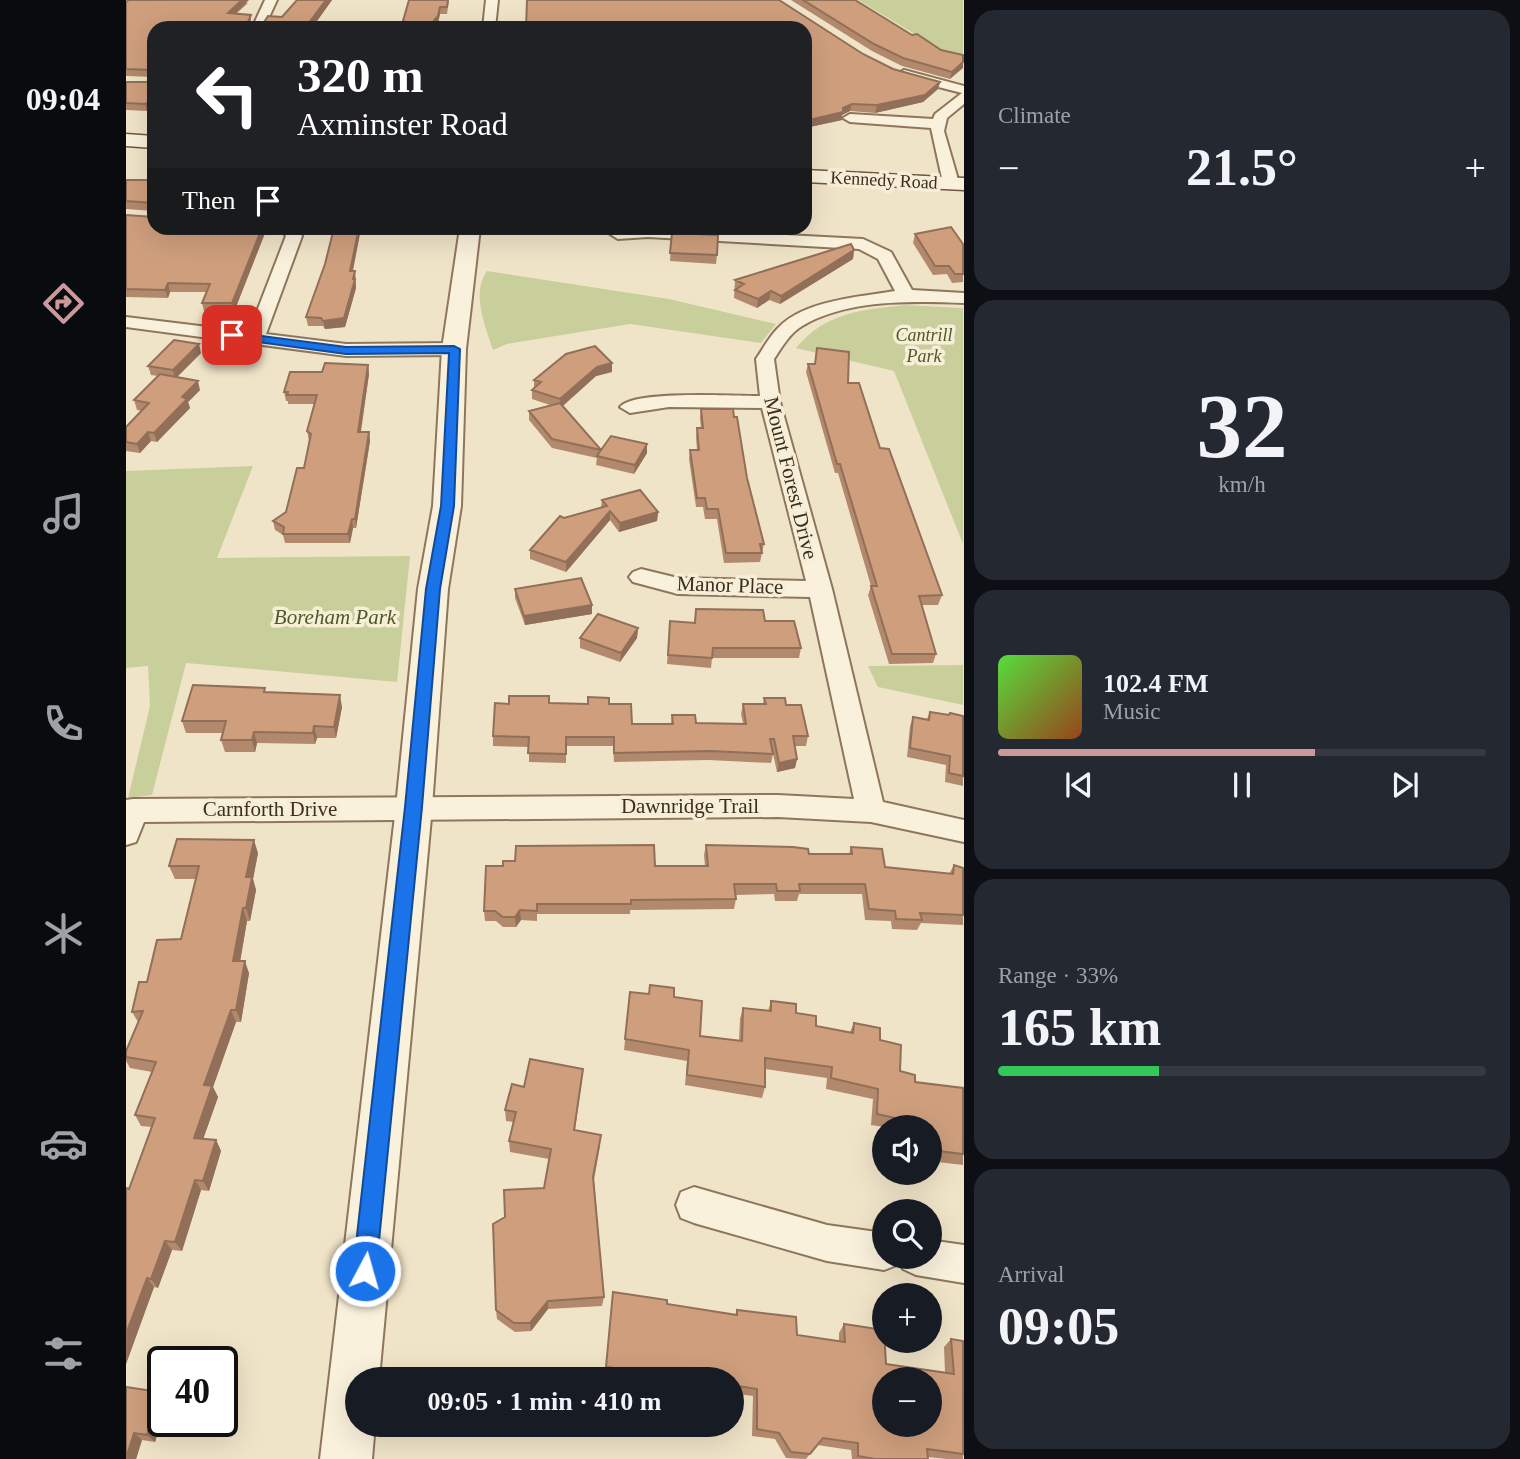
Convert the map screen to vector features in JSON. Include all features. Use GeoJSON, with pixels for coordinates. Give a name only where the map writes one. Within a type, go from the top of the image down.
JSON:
{"type":"FeatureCollection","features":[{"type":"Feature","properties":{"kind":"main road"},"geometry":{"type":"LineString","coordinates":[[126,140],[147,142]]}},
{"type":"Feature","properties":{"kind":"main road","name":"Kennedy Road"},"geometry":{"type":"LineString","coordinates":[[812,176],[957,184]]}},
{"type":"Feature","properties":{"kind":"street"},"geometry":{"type":"LineString","coordinates":[[261,21],[271,0]]}},
{"type":"Feature","properties":{"kind":"street"},"geometry":{"type":"LineString","coordinates":[[490,21],[492,0]]}},
{"type":"Feature","properties":{"kind":"street"},"geometry":{"type":"LineString","coordinates":[[887,66],[914,78],[964,90]]}},
{"type":"Feature","properties":{"kind":"street"},"geometry":{"type":"LineString","coordinates":[[957,184],[937,131],[940,117],[964,97]]}},
{"type":"Feature","properties":{"kind":"street"},"geometry":{"type":"LineString","coordinates":[[850,118],[938,124]]}},
{"type":"Feature","properties":{"kind":"street"},"geometry":{"type":"LineString","coordinates":[[256,338],[293,235]]}},
{"type":"Feature","properties":{"kind":"street"},"geometry":{"type":"LineString","coordinates":[[346,1459],[414,807],[433,589],[447,506],[454,349],[469,235]]}},
{"type":"Feature","properties":{"kind":"street"},"geometry":{"type":"LineString","coordinates":[[702,235],[863,244],[885,256],[906,295]]}},
{"type":"Feature","properties":{"kind":"street","name":"Mount Forest Drive"},"geometry":{"type":"LineString","coordinates":[[871,811],[820,589],[770,402],[765,359],[783,331],[832,307],[906,295],[964,298]]}},
{"type":"Feature","properties":{"kind":"street"},"geometry":{"type":"LineString","coordinates":[[129,328],[256,338],[346,350],[454,349]]}},
{"type":"Feature","properties":{"kind":"street"},"geometry":{"type":"LineString","coordinates":[[630,407],[669,401],[770,402]]}},
{"type":"Feature","properties":{"kind":"street","name":"Manor Place"},"geometry":{"type":"LineString","coordinates":[[640,577],[677,586],[820,589]]}},
{"type":"Feature","properties":{"kind":"street","name":"Dawnridge Trail"},"geometry":{"type":"LineString","coordinates":[[414,807],[778,806],[871,811],[964,831]]}},
{"type":"Feature","properties":{"kind":"street","name":"Carnforth Drive"},"geometry":{"type":"LineString","coordinates":[[128,818],[414,807]]}},
{"type":"Feature","properties":{"kind":"street"},"geometry":{"type":"LineString","coordinates":[[694,1205],[827,1243],[872,1250]]}},
{"type":"Feature","properties":{"kind":"street"},"geometry":{"type":"LineString","coordinates":[[942,1260],[964,1264]]}},
{"type":"Feature","properties":{"kind":"green space"},"geometry":{"type":"Polygon","coordinates":[[[858,0],[963,0],[963,58],[950,55],[858,0]]]}},
{"type":"Feature","properties":{"kind":"green space"},"geometry":{"type":"Polygon","coordinates":[[[487,271],[669,299],[776,324],[761,343],[630,324],[507,344],[493,350],[483,320],[480,300],[482,280],[487,271]]]}},
{"type":"Feature","properties":{"kind":"green space","name":"Cantrill Park"},"geometry":{"type":"Polygon","coordinates":[[[905,305],[963,308],[963,544],[894,371],[796,348],[807,336],[832,320],[859,311],[905,305]]]}},
{"type":"Feature","properties":{"kind":"green space","name":"Boreham Park"},"geometry":{"type":"Polygon","coordinates":[[[253,466],[217,558],[410,556],[397,682],[186,663],[152,795],[128,798],[150,706],[148,666],[126,668],[126,471],[253,466]]]}},
{"type":"Feature","properties":{"kind":"green space"},"geometry":{"type":"Polygon","coordinates":[[[963,665],[963,705],[878,687],[868,666],[963,665]]]}},
{"type":"Feature","properties":{"kind":"building"},"geometry":{"type":"Polygon","coordinates":[[[242,0],[228,13],[251,15],[248,21],[147,21],[147,70],[126,69],[126,2],[242,0]]]}},
{"type":"Feature","properties":{"kind":"building"},"geometry":{"type":"Polygon","coordinates":[[[297,0],[326,0],[310,21],[265,21],[268,16],[282,17],[297,0]]]}},
{"type":"Feature","properties":{"kind":"building"},"geometry":{"type":"Polygon","coordinates":[[[409,0],[448,0],[447,7],[440,7],[434,21],[403,21],[409,0]]]}},
{"type":"Feature","properties":{"kind":"building"},"geometry":{"type":"Polygon","coordinates":[[[527,0],[779,0],[812,21],[526,21],[527,0]]]}},
{"type":"Feature","properties":{"kind":"building"},"geometry":{"type":"Polygon","coordinates":[[[803,0],[855,0],[941,50],[963,55],[963,62],[952,72],[903,58],[874,44],[803,0]]]}},
{"type":"Feature","properties":{"kind":"building"},"geometry":{"type":"Polygon","coordinates":[[[812,21],[863,54],[893,69],[940,82],[925,95],[877,105],[852,104],[843,108],[843,112],[812,119],[812,21]]]}},
{"type":"Feature","properties":{"kind":"building"},"geometry":{"type":"Polygon","coordinates":[[[126,82],[147,82],[147,103],[126,103],[126,82]]]}},
{"type":"Feature","properties":{"kind":"building"},"geometry":{"type":"Polygon","coordinates":[[[126,180],[147,180],[147,202],[126,201],[126,180]]]}},
{"type":"Feature","properties":{"kind":"building"},"geometry":{"type":"Polygon","coordinates":[[[126,215],[147,216],[147,235],[259,235],[232,303],[202,303],[210,284],[168,283],[165,290],[126,289],[126,215]]]}},
{"type":"Feature","properties":{"kind":"building"},"geometry":{"type":"Polygon","coordinates":[[[951,227],[963,244],[963,274],[955,274],[949,266],[935,266],[915,234],[951,227]]]}},
{"type":"Feature","properties":{"kind":"building"},"geometry":{"type":"Polygon","coordinates":[[[332,235],[358,235],[350,271],[355,271],[355,279],[344,318],[323,321],[321,318],[306,317],[332,235]]]}},
{"type":"Feature","properties":{"kind":"building"},"geometry":{"type":"Polygon","coordinates":[[[672,235],[718,235],[717,255],[670,253],[672,235]]]}},
{"type":"Feature","properties":{"kind":"building"},"geometry":{"type":"Polygon","coordinates":[[[851,244],[854,250],[781,296],[771,291],[758,299],[735,290],[744,284],[735,280],[851,244]]]}},
{"type":"Feature","properties":{"kind":"building"},"geometry":{"type":"Polygon","coordinates":[[[174,340],[199,344],[173,370],[148,366],[174,340]]]}},
{"type":"Feature","properties":{"kind":"building"},"geometry":{"type":"Polygon","coordinates":[[[595,346],[612,363],[597,367],[560,399],[532,390],[541,382],[534,380],[566,354],[595,346]]]}},
{"type":"Feature","properties":{"kind":"building"},"geometry":{"type":"Polygon","coordinates":[[[817,348],[849,352],[848,383],[859,383],[880,448],[889,449],[942,595],[919,596],[936,654],[892,654],[871,586],[877,586],[808,364],[815,364],[817,348]]]}},
{"type":"Feature","properties":{"kind":"building"},"geometry":{"type":"Polygon","coordinates":[[[325,363],[368,365],[358,432],[369,432],[355,519],[352,519],[348,534],[283,534],[284,527],[273,521],[286,512],[297,468],[304,468],[311,434],[307,431],[317,395],[287,395],[288,392],[284,392],[290,372],[322,372],[325,363]]]}},
{"type":"Feature","properties":{"kind":"building"},"geometry":{"type":"Polygon","coordinates":[[[160,374],[198,381],[182,397],[187,399],[154,433],[148,432],[137,444],[126,442],[126,427],[149,403],[134,400],[160,374]]]}},
{"type":"Feature","properties":{"kind":"building"},"geometry":{"type":"Polygon","coordinates":[[[560,403],[601,450],[552,439],[529,411],[560,403]]]}},
{"type":"Feature","properties":{"kind":"building"},"geometry":{"type":"Polygon","coordinates":[[[701,409],[733,409],[734,417],[737,417],[747,478],[764,544],[760,544],[762,553],[726,553],[718,509],[707,509],[705,498],[697,498],[690,450],[699,450],[697,428],[703,428],[701,409]]]}},
{"type":"Feature","properties":{"kind":"building"},"geometry":{"type":"Polygon","coordinates":[[[611,436],[647,444],[635,465],[597,456],[611,436]]]}},
{"type":"Feature","properties":{"kind":"building"},"geometry":{"type":"Polygon","coordinates":[[[640,490],[658,512],[620,523],[610,511],[566,562],[530,550],[560,516],[564,518],[607,506],[602,500],[640,490]]]}},
{"type":"Feature","properties":{"kind":"building"},"geometry":{"type":"Polygon","coordinates":[[[581,578],[592,605],[524,616],[515,589],[581,578]]]}},
{"type":"Feature","properties":{"kind":"building"},"geometry":{"type":"Polygon","coordinates":[[[696,609],[763,610],[765,621],[794,621],[801,648],[713,648],[712,658],[668,655],[670,621],[695,623],[696,609]]]}},
{"type":"Feature","properties":{"kind":"building"},"geometry":{"type":"Polygon","coordinates":[[[598,614],[638,628],[621,653],[580,638],[598,614]]]}},
{"type":"Feature","properties":{"kind":"building"},"geometry":{"type":"Polygon","coordinates":[[[193,685],[265,688],[264,692],[340,695],[334,727],[314,726],[313,733],[254,732],[252,740],[221,740],[226,721],[182,721],[193,685]]]}},
{"type":"Feature","properties":{"kind":"building"},"geometry":{"type":"Polygon","coordinates":[[[509,696],[549,696],[549,703],[588,704],[588,697],[609,698],[609,704],[631,704],[632,724],[673,724],[672,715],[695,715],[696,723],[746,724],[743,704],[766,704],[764,698],[785,698],[786,705],[801,705],[808,736],[793,736],[797,759],[779,763],[774,739],[770,739],[773,754],[710,751],[614,753],[614,737],[566,737],[566,754],[528,753],[529,737],[493,736],[495,703],[509,704],[509,696]]]}},
{"type":"Feature","properties":{"kind":"building"},"geometry":{"type":"Polygon","coordinates":[[[930,712],[963,716],[963,776],[949,773],[950,756],[910,748],[913,717],[929,720],[930,712]]]}},
{"type":"Feature","properties":{"kind":"building"},"geometry":{"type":"Polygon","coordinates":[[[177,839],[254,840],[246,877],[252,877],[233,961],[245,961],[236,1010],[231,1010],[204,1085],[212,1086],[194,1138],[216,1140],[203,1181],[195,1180],[175,1242],[165,1241],[151,1279],[147,1278],[126,1334],[126,1188],[129,1189],[155,1118],[135,1115],[156,1062],[126,1057],[126,1051],[143,1011],[132,1012],[139,982],[147,982],[157,940],[181,939],[199,866],[169,866],[177,839]]]}},
{"type":"Feature","properties":{"kind":"building"},"geometry":{"type":"Polygon","coordinates":[[[654,845],[655,866],[708,866],[706,845],[793,847],[808,849],[809,854],[852,854],[851,847],[882,849],[885,867],[953,874],[954,865],[963,868],[963,915],[920,913],[922,920],[896,919],[895,911],[869,909],[865,884],[799,884],[800,891],[777,891],[776,884],[734,884],[736,899],[631,900],[631,904],[537,904],[537,911],[520,910],[515,917],[503,917],[495,911],[484,911],[486,866],[503,866],[503,861],[515,861],[516,846],[654,845]]]}},
{"type":"Feature","properties":{"kind":"building"},"geometry":{"type":"Polygon","coordinates":[[[650,985],[674,988],[674,997],[702,1001],[700,1036],[742,1041],[743,1008],[771,1011],[771,1001],[796,1004],[796,1013],[816,1016],[816,1026],[853,1033],[854,1023],[880,1028],[880,1040],[901,1045],[900,1071],[915,1075],[915,1082],[963,1088],[963,1154],[942,1151],[942,1115],[877,1114],[878,1089],[831,1078],[832,1067],[765,1058],[765,1087],[687,1075],[689,1050],[625,1039],[630,992],[649,994],[650,985]]]}},
{"type":"Feature","properties":{"kind":"building"},"geometry":{"type":"Polygon","coordinates":[[[530,1059],[583,1069],[574,1130],[601,1135],[593,1177],[604,1297],[548,1301],[530,1323],[514,1323],[496,1310],[493,1224],[505,1217],[504,1190],[544,1188],[551,1149],[509,1141],[516,1112],[505,1110],[512,1084],[524,1087],[530,1059]]]}},
{"type":"Feature","properties":{"kind":"building"},"geometry":{"type":"Polygon","coordinates":[[[613,1292],[737,1315],[737,1310],[796,1317],[797,1335],[845,1342],[844,1324],[872,1328],[872,1353],[885,1353],[886,1364],[906,1367],[872,1367],[872,1437],[942,1437],[942,1372],[954,1374],[951,1339],[963,1341],[963,1454],[927,1449],[928,1459],[875,1459],[858,1456],[858,1443],[823,1438],[810,1454],[791,1452],[779,1433],[757,1429],[757,1389],[744,1387],[744,1367],[606,1367],[613,1292]]]}},
{"type":"Feature","properties":{"kind":"building"},"geometry":{"type":"Polygon","coordinates":[[[126,1387],[147,1390],[147,1435],[134,1433],[126,1458],[126,1387]]]}},
{"type":"Feature","properties":{"kind":"route"},"geometry":{"type":"LineString","coordinates":[[232,335],[346,350],[454,349],[447,506],[433,589],[414,807],[365,1271]]}}]}
